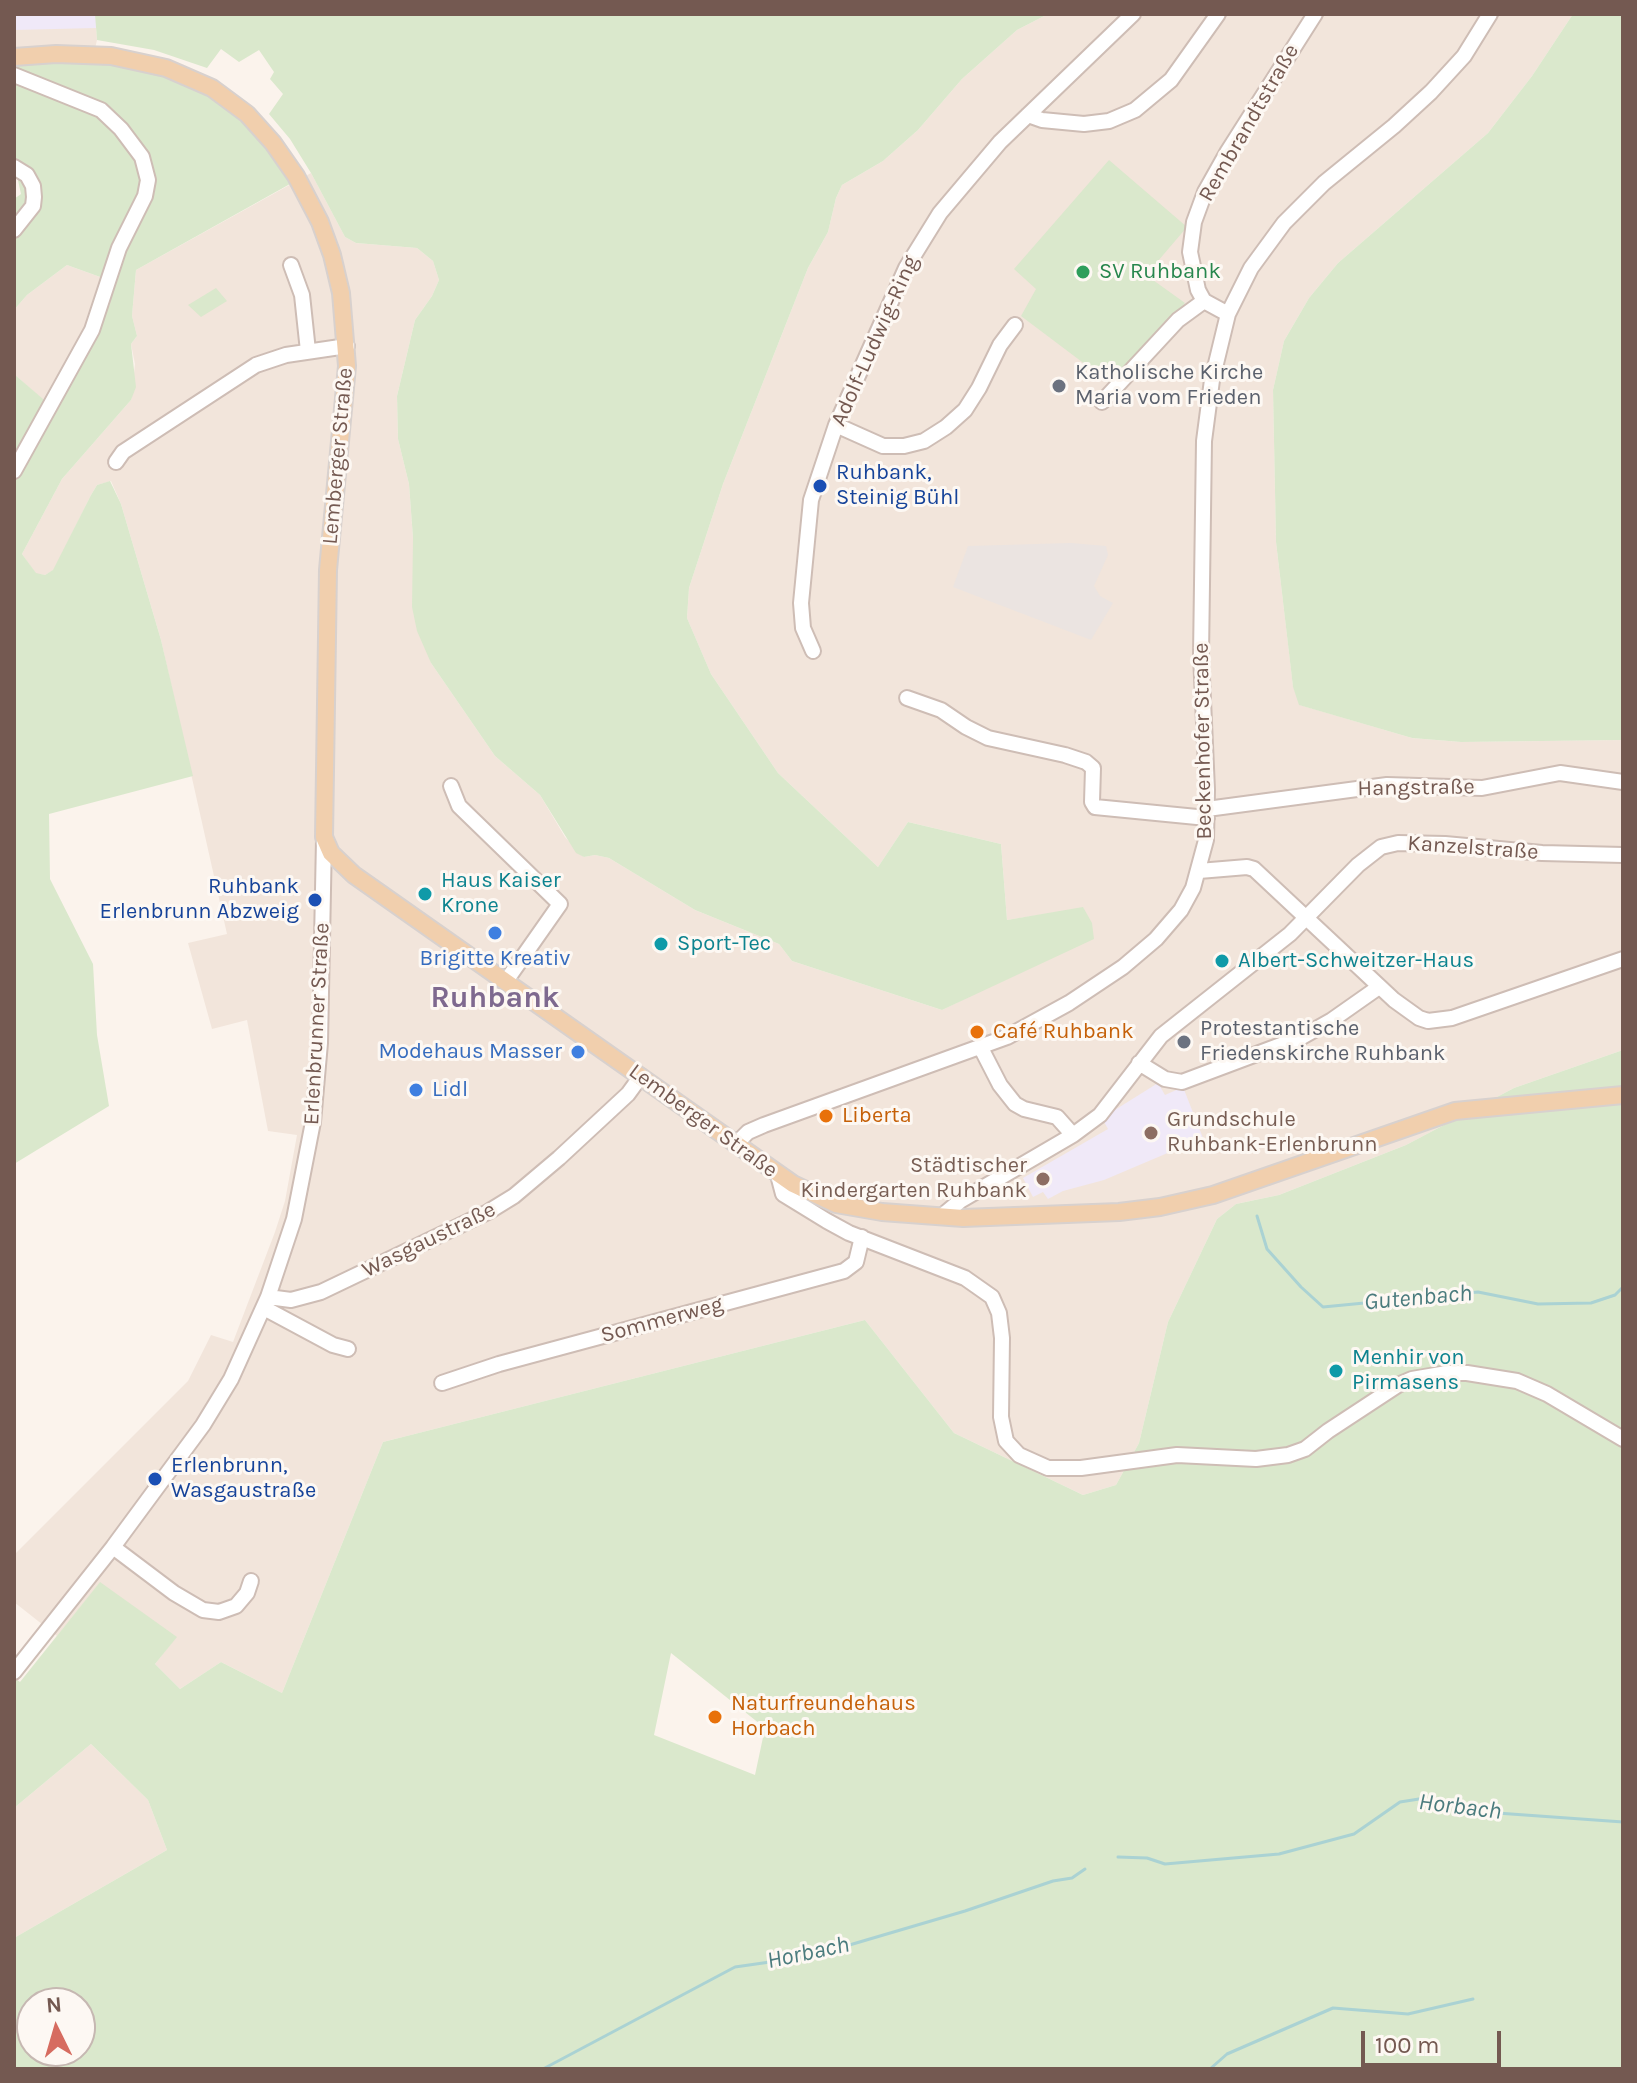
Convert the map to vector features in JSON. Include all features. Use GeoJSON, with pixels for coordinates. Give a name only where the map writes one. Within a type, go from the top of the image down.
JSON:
{"type":"FeatureCollection","features":[{"type":"Feature","properties":{"kind":"main road","name":"Lemberger Straße"},"geometry":{"type":"LineString","coordinates":[[14,57],[96,55],[149,63],[205,84],[247,114],[273,143],[296,176],[320,222],[341,293],[347,346],[347,384],[328,570],[324,837],[338,862],[778,1175],[819,1198],[854,1208],[942,1216],[1074,1215],[1160,1207],[1267,1178],[1455,1111],[1623,1095]]}},
{"type":"Feature","properties":{"kind":"street","name":"Adolf-Ludwig-Ring"},"geometry":{"type":"LineString","coordinates":[[813,651],[806,639],[801,616],[805,536],[811,500],[836,425],[886,309],[923,238],[966,180],[1133,14]]}},
{"type":"Feature","properties":{"kind":"street"},"geometry":{"type":"LineString","coordinates":[[1028,115],[1042,120],[1084,124],[1109,121],[1135,110],[1171,80],[1218,14]]}},
{"type":"Feature","properties":{"kind":"street","name":"Rembrandtstraße"},"geometry":{"type":"LineString","coordinates":[[1204,301],[1194,280],[1190,252],[1199,208],[1228,151],[1315,14]]}},
{"type":"Feature","properties":{"kind":"street"},"geometry":{"type":"LineString","coordinates":[[1102,402],[1178,320],[1204,301],[1228,314],[1251,268],[1284,223],[1324,183],[1431,92],[1464,56],[1490,14]]}},
{"type":"Feature","properties":{"kind":"street"},"geometry":{"type":"LineString","coordinates":[[14,75],[101,110],[121,129],[142,157],[148,180],[145,196],[119,248],[92,330],[14,471]]}},
{"type":"Feature","properties":{"kind":"street"},"geometry":{"type":"LineString","coordinates":[[14,167],[27,175],[34,192],[33,206],[16,226]]}},
{"type":"Feature","properties":{"kind":"street"},"geometry":{"type":"LineString","coordinates":[[291,265],[302,295],[308,351]]}},
{"type":"Feature","properties":{"kind":"street","name":"Beckenhofer Straße"},"geometry":{"type":"LineString","coordinates":[[736,1144],[748,1132],[764,1125],[1007,1037],[1069,1003],[1138,955],[1181,910],[1199,871],[1206,840],[1201,655],[1204,441],[1212,380],[1228,314]]}},
{"type":"Feature","properties":{"kind":"street"},"geometry":{"type":"LineString","coordinates":[[836,425],[883,446],[904,446],[924,441],[965,410],[1000,345],[1015,325]]}},
{"type":"Feature","properties":{"kind":"street"},"geometry":{"type":"LineString","coordinates":[[116,462],[123,452],[240,375],[269,360],[347,346]]}},
{"type":"Feature","properties":{"kind":"street","name":"Hangstraße"},"geometry":{"type":"LineString","coordinates":[[907,698],[941,710],[988,738],[1086,762],[1093,772],[1092,802],[1095,807],[1207,813],[1387,785],[1482,788],[1560,773],[1580,773],[1623,782]]}},
{"type":"Feature","properties":{"kind":"street"},"geometry":{"type":"LineString","coordinates":[[451,786],[459,806],[560,904],[506,981]]}},
{"type":"Feature","properties":{"kind":"street","name":"Erlenbrunner Straße"},"geometry":{"type":"LineString","coordinates":[[14,1672],[113,1547],[203,1425],[231,1379],[266,1302],[294,1219],[313,1122],[320,1043],[324,837]]}},
{"type":"Feature","properties":{"kind":"street","name":"Kanzelstraße"},"geometry":{"type":"LineString","coordinates":[[942,1216],[960,1201],[1073,1135],[1106,1109],[1161,1036],[1306,919],[1372,851],[1388,844],[1445,844],[1542,853],[1623,855]]}},
{"type":"Feature","properties":{"kind":"street"},"geometry":{"type":"LineString","coordinates":[[323,881],[338,862]]}},
{"type":"Feature","properties":{"kind":"street"},"geometry":{"type":"LineString","coordinates":[[1199,871],[1251,867],[1379,987],[1419,1018],[1436,1021],[1452,1018],[1623,959]]}},
{"type":"Feature","properties":{"kind":"street"},"geometry":{"type":"LineString","coordinates":[[1139,1063],[1165,1079],[1182,1082],[1302,1037],[1379,987]]}},
{"type":"Feature","properties":{"kind":"street"},"geometry":{"type":"LineString","coordinates":[[981,1048],[1000,1085],[1015,1104],[1057,1117],[1073,1135]]}},
{"type":"Feature","properties":{"kind":"street","name":"Wasgaustraße"},"geometry":{"type":"LineString","coordinates":[[266,1302],[291,1300],[321,1292],[488,1212],[514,1196],[559,1158],[628,1094],[641,1076]]}},
{"type":"Feature","properties":{"kind":"street"},"geometry":{"type":"LineString","coordinates":[[778,1175],[780,1188],[789,1199],[836,1226],[957,1274],[977,1284],[992,1297],[999,1313],[1002,1338],[1001,1417],[1006,1441],[1019,1455],[1048,1468],[1081,1468],[1177,1455],[1256,1459],[1288,1455],[1305,1449],[1398,1385],[1412,1379],[1447,1373],[1517,1381],[1547,1394],[1623,1439]]}},
{"type":"Feature","properties":{"kind":"street","name":"Sommerweg"},"geometry":{"type":"LineString","coordinates":[[442,1383],[534,1354],[844,1271],[856,1262],[862,1237]]}},
{"type":"Feature","properties":{"kind":"street"},"geometry":{"type":"LineString","coordinates":[[266,1302],[333,1345],[348,1349]]}},
{"type":"Feature","properties":{"kind":"street"},"geometry":{"type":"LineString","coordinates":[[113,1547],[174,1593],[203,1610],[219,1612],[236,1606],[247,1593],[251,1581]]}},
{"type":"Feature","properties":{"kind":"shaded area"},"geometry":{"type":"Polygon","coordinates":[[[14,14],[95,14],[97,40],[93,57],[14,63],[14,14]]]}},
{"type":"Feature","properties":{"kind":"shaded area"},"geometry":{"type":"Polygon","coordinates":[[[14,14],[97,14],[96,28],[14,30],[14,14]]]}},
{"type":"Feature","properties":{"kind":"shaded area"},"geometry":{"type":"Polygon","coordinates":[[[1048,14],[1573,14],[1532,76],[1488,133],[1338,263],[1309,298],[1284,341],[1273,390],[1276,542],[1293,686],[1300,705],[1412,738],[1461,742],[1623,740],[1623,1050],[1514,1088],[1406,1145],[1279,1195],[1236,1204],[1217,1219],[1168,1322],[1139,1443],[1116,1485],[1083,1495],[954,1433],[865,1320],[383,1442],[282,1693],[221,1662],[180,1689],[155,1664],[176,1637],[100,1583],[57,1636],[14,1602],[14,1555],[188,1381],[211,1335],[233,1342],[285,1201],[297,1135],[268,1131],[247,1020],[212,1029],[188,943],[227,934],[161,640],[121,504],[111,481],[97,485],[54,570],[45,575],[36,574],[22,554],[62,479],[131,400],[135,364],[131,344],[137,336],[132,316],[136,270],[311,173],[345,237],[356,243],[417,248],[433,261],[439,280],[415,320],[397,396],[398,439],[409,484],[413,538],[431,663],[495,756],[540,795],[565,837],[584,857],[595,855],[609,858],[695,910],[779,944],[792,961],[942,1010],[999,982],[1084,908],[1007,920],[1001,844],[908,822],[878,867],[778,773],[711,674],[687,618],[689,588],[723,484],[808,268],[828,232],[842,185],[883,161],[918,130],[962,79],[1017,30],[1048,14]]]}},
{"type":"Feature","properties":{"kind":"shaded area"},"geometry":{"type":"Polygon","coordinates":[[[67,265],[114,282],[110,304],[57,405],[43,400],[14,374],[14,310],[27,295],[67,265]]]}},
{"type":"Feature","properties":{"kind":"shaded area"},"geometry":{"type":"Polygon","coordinates":[[[1071,543],[1106,546],[1108,555],[1094,586],[1100,596],[1113,603],[1091,640],[953,587],[968,546],[1071,543]]]}},
{"type":"Feature","properties":{"kind":"shaded area","name":"Grundschule Ruhbank-Erlenbrunn"},"geometry":{"type":"Polygon","coordinates":[[[1158,1083],[1165,1095],[1183,1087],[1203,1138],[1104,1180],[1063,1191],[1048,1199],[1043,1192],[1033,1197],[1023,1178],[1108,1129],[1102,1118],[1158,1083]]]}},
{"type":"Feature","properties":{"kind":"shaded area"},"geometry":{"type":"Polygon","coordinates":[[[91,1744],[148,1800],[167,1850],[14,1938],[14,1808],[91,1744]]]}},
{"type":"Feature","properties":{"kind":"green space"},"geometry":{"type":"Polygon","coordinates":[[[95,14],[1048,14],[1017,30],[962,79],[918,130],[883,161],[842,185],[828,232],[808,268],[723,484],[689,588],[687,618],[711,674],[778,773],[878,867],[908,822],[1001,844],[1007,920],[1083,907],[1092,923],[1094,939],[942,1010],[792,961],[779,944],[695,910],[609,858],[595,855],[584,857],[576,853],[540,795],[495,756],[431,663],[417,631],[412,607],[413,538],[409,484],[398,439],[397,396],[415,320],[439,280],[433,261],[417,248],[356,243],[345,237],[290,139],[269,114],[283,94],[270,79],[274,72],[259,50],[239,62],[221,49],[207,68],[154,50],[97,40],[95,14]]]}},
{"type":"Feature","properties":{"kind":"green space"},"geometry":{"type":"Polygon","coordinates":[[[1573,14],[1623,14],[1623,740],[1461,742],[1412,738],[1299,705],[1293,687],[1276,542],[1273,390],[1284,341],[1309,298],[1338,263],[1488,133],[1532,76],[1573,14]]]}},
{"type":"Feature","properties":{"kind":"green space"},"geometry":{"type":"Polygon","coordinates":[[[93,57],[189,84],[225,105],[260,139],[290,184],[136,270],[132,316],[137,336],[131,344],[136,387],[131,400],[62,479],[22,554],[36,573],[45,575],[53,570],[97,485],[110,481],[121,504],[161,640],[193,776],[49,814],[50,879],[93,964],[97,1035],[109,1106],[14,1164],[14,374],[43,399],[57,405],[110,304],[114,282],[67,265],[27,295],[14,310],[14,199],[21,194],[14,162],[14,63],[93,57]]]}},
{"type":"Feature","properties":{"kind":"green space","name":"SV Ruhbank"},"geometry":{"type":"Polygon","coordinates":[[[1109,160],[1187,227],[1146,275],[1185,303],[1114,386],[1021,316],[1036,289],[1014,269],[1109,160]]]}},
{"type":"Feature","properties":{"kind":"green space"},"geometry":{"type":"Polygon","coordinates":[[[216,288],[227,301],[201,317],[188,305],[216,288]]]}},
{"type":"Feature","properties":{"kind":"green space"},"geometry":{"type":"Polygon","coordinates":[[[1623,1050],[1623,2069],[14,2069],[14,1938],[167,1850],[148,1800],[91,1744],[14,1808],[14,1681],[20,1682],[100,1582],[177,1637],[155,1664],[180,1689],[221,1662],[282,1693],[383,1442],[865,1320],[954,1433],[1083,1495],[1116,1485],[1139,1443],[1168,1322],[1217,1219],[1236,1204],[1279,1195],[1406,1145],[1514,1088],[1623,1050]],[[671,1653],[654,1735],[755,1775],[765,1728],[671,1653]]]}},
{"type":"Feature","properties":{"kind":"waterway","name":"Gutenbach"},"geometry":{"type":"LineString","coordinates":[[1257,1216],[1267,1249],[1323,1307],[1478,1292],[1538,1304],[1591,1303],[1615,1295],[1623,1287]]}},
{"type":"Feature","properties":{"kind":"waterway","name":"Horbach"},"geometry":{"type":"LineString","coordinates":[[1118,1857],[1147,1858],[1165,1864],[1279,1854],[1354,1834],[1400,1802],[1419,1799],[1497,1813],[1623,1822]]}},
{"type":"Feature","properties":{"kind":"waterway","name":"Horbach"},"geometry":{"type":"LineString","coordinates":[[543,2069],[735,1967],[812,1956],[965,1911],[1053,1881],[1072,1878],[1085,1869]]}},
{"type":"Feature","properties":{"kind":"waterway"},"geometry":{"type":"LineString","coordinates":[[1210,2069],[1227,2054],[1333,2008],[1408,2014],[1473,1999]]}},
{"type":"Feature","properties":{"kind":"place","name":"SV Ruhbank"},"geometry":{"type":"Point","coordinates":[1083,272]}},
{"type":"Feature","properties":{"kind":"place","name":"Katholische Kirche Maria vom Frieden"},"geometry":{"type":"Point","coordinates":[1059,386]}},
{"type":"Feature","properties":{"kind":"place","name":"Ruhbank, Steinig Bühl"},"geometry":{"type":"Point","coordinates":[820,486]}},
{"type":"Feature","properties":{"kind":"place","name":"Haus Kaiser Krone"},"geometry":{"type":"Point","coordinates":[425,894]}},
{"type":"Feature","properties":{"kind":"place","name":"Ruhbank Erlenbrunn Abzweig"},"geometry":{"type":"Point","coordinates":[315,900]}},
{"type":"Feature","properties":{"kind":"place","name":"Brigitte Kreativ"},"geometry":{"type":"Point","coordinates":[495,933]}},
{"type":"Feature","properties":{"kind":"place","name":"Sport-Tec"},"geometry":{"type":"Point","coordinates":[661,944]}},
{"type":"Feature","properties":{"kind":"place","name":"Albert-Schweitzer-Haus"},"geometry":{"type":"Point","coordinates":[1222,961]}},
{"type":"Feature","properties":{"kind":"place","name":"Café Ruhbank"},"geometry":{"type":"Point","coordinates":[977,1032]}},
{"type":"Feature","properties":{"kind":"place","name":"Protestantische Friedenskirche Ruhbank"},"geometry":{"type":"Point","coordinates":[1184,1042]}},
{"type":"Feature","properties":{"kind":"place","name":"Modehaus Masser"},"geometry":{"type":"Point","coordinates":[578,1052]}},
{"type":"Feature","properties":{"kind":"place","name":"Lidl"},"geometry":{"type":"Point","coordinates":[416,1090]}},
{"type":"Feature","properties":{"kind":"place","name":"Liberta"},"geometry":{"type":"Point","coordinates":[826,1116]}},
{"type":"Feature","properties":{"kind":"place","name":"Grundschule Ruhbank-Erlenbrunn"},"geometry":{"type":"Point","coordinates":[1151,1133]}},
{"type":"Feature","properties":{"kind":"place","name":"Städtischer Kindergarten Ruhbank"},"geometry":{"type":"Point","coordinates":[1043,1179]}},
{"type":"Feature","properties":{"kind":"place","name":"Menhir von Pirmasens"},"geometry":{"type":"Point","coordinates":[1336,1371]}},
{"type":"Feature","properties":{"kind":"place","name":"Erlenbrunn, Wasgaustraße"},"geometry":{"type":"Point","coordinates":[155,1479]}},
{"type":"Feature","properties":{"kind":"place","name":"Naturfreundehaus Horbach"},"geometry":{"type":"Point","coordinates":[715,1717]}},
{"type":"Feature","properties":{"kind":"district","name":"Ruhbank"},"geometry":{"type":"Point","coordinates":[495,998]}}]}
